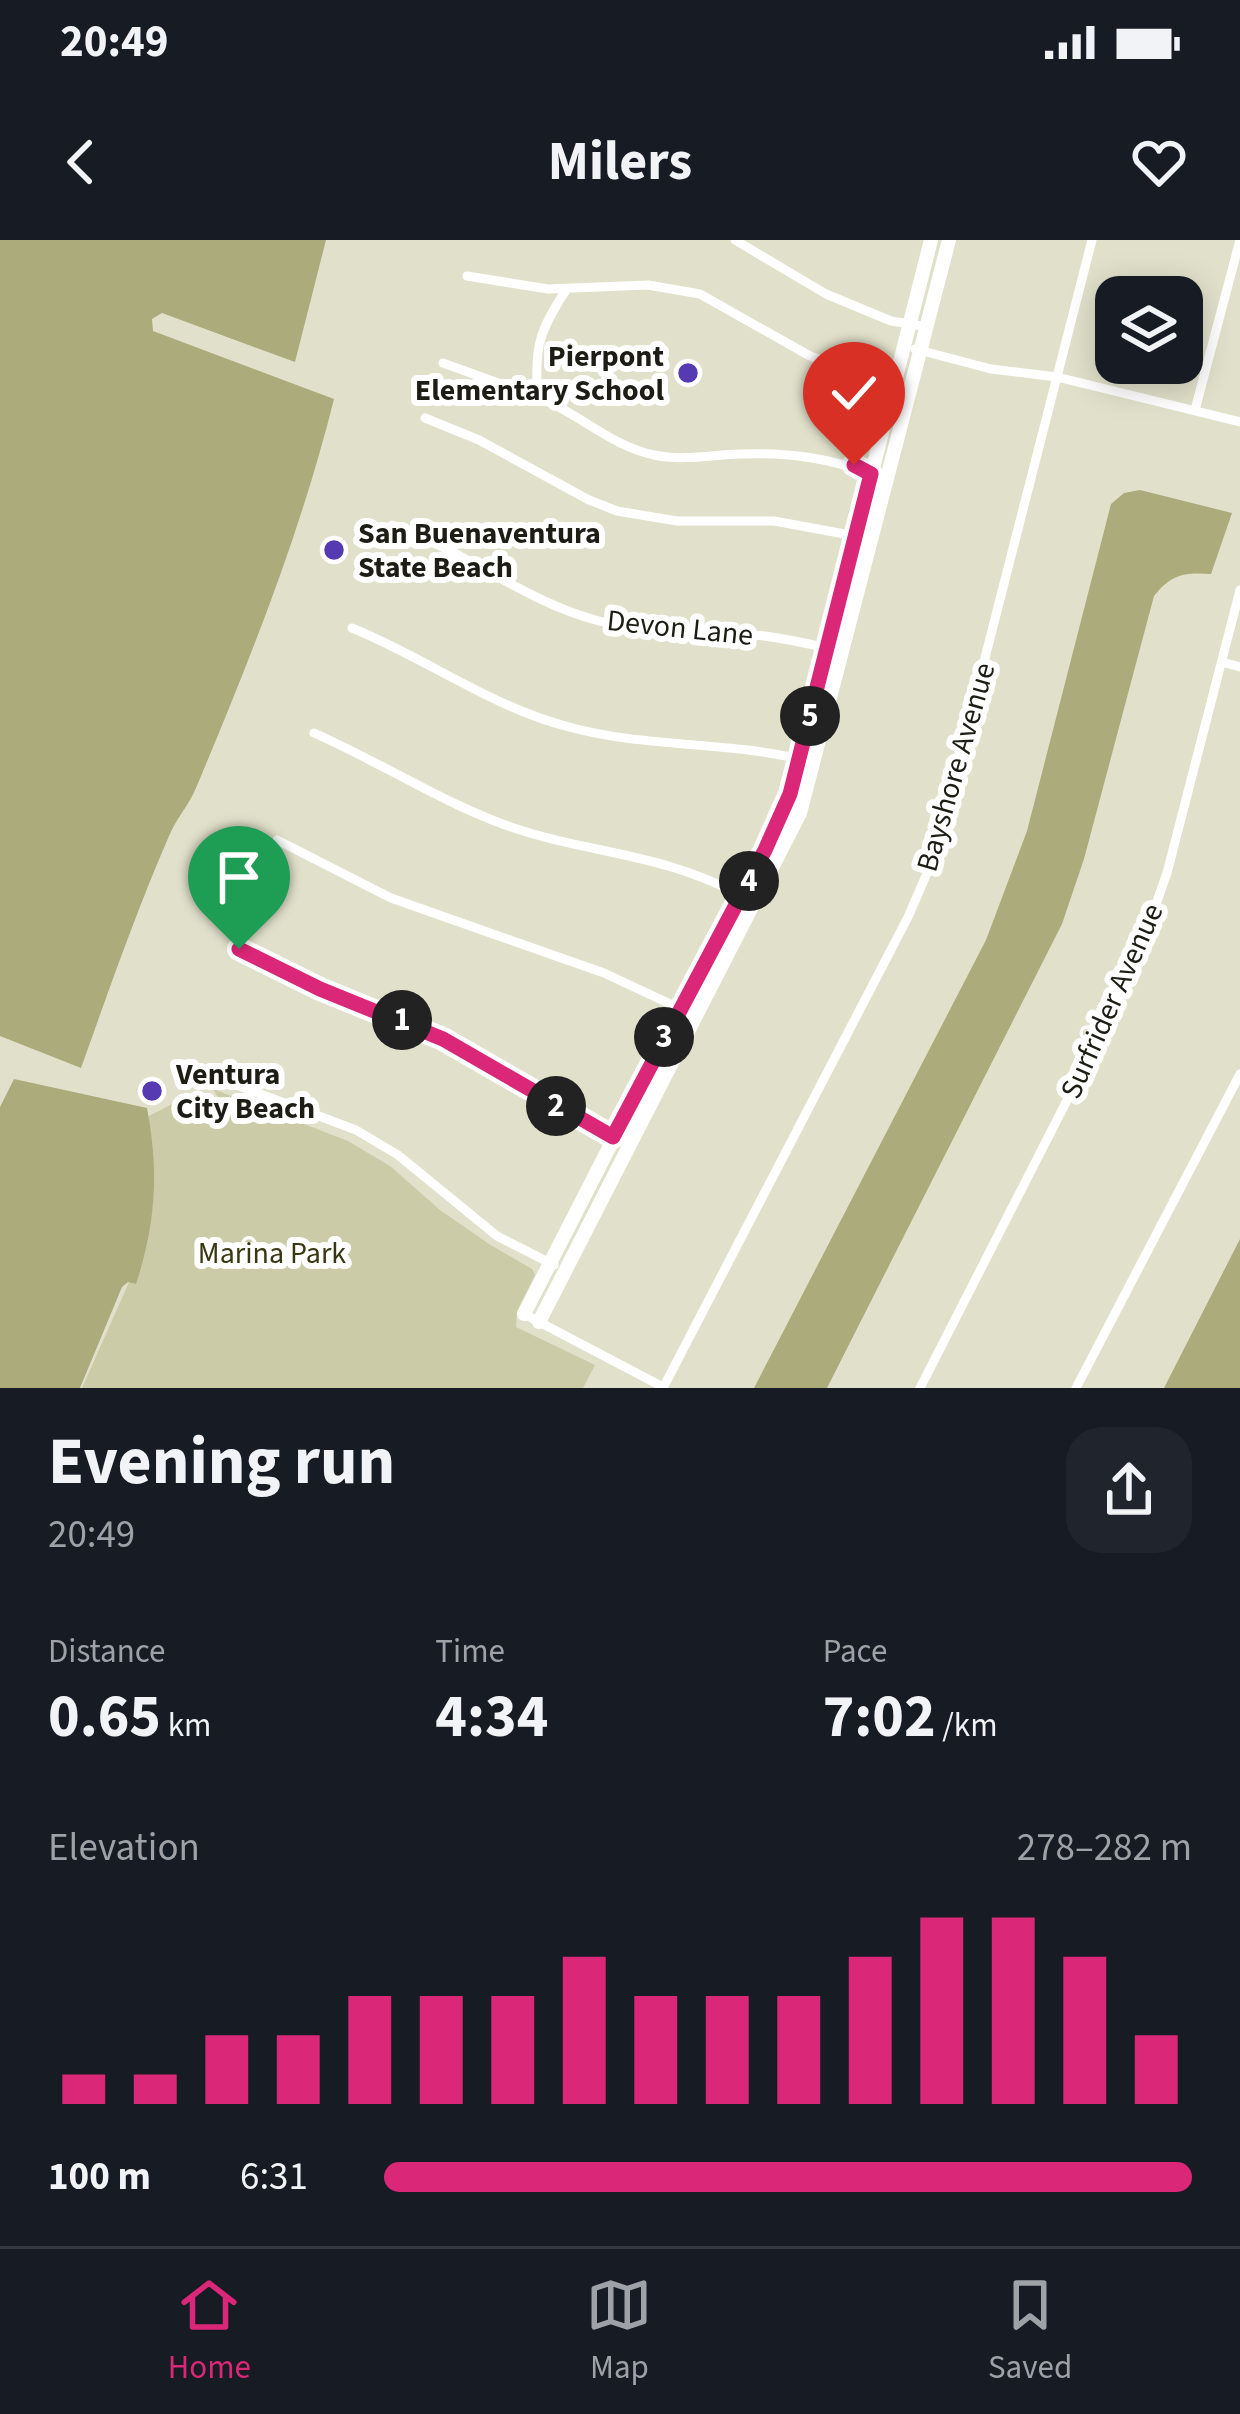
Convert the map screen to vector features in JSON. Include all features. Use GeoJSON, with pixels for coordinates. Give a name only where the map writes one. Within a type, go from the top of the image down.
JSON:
{"type":"FeatureCollection","features":[{"type":"Feature","properties":{"kind":"street"},"geometry":{"type":"LineString","coordinates":[[735,240],[826,294],[891,321],[928,327]]}},
{"type":"Feature","properties":{"kind":"street"},"geometry":{"type":"LineString","coordinates":[[539,1322],[697,1017],[786,806],[931,240]]}},
{"type":"Feature","properties":{"kind":"street"},"geometry":{"type":"LineString","coordinates":[[663,1388],[524,1314],[679,1008],[800,812],[949,240]]}},
{"type":"Feature","properties":{"kind":"street","name":"Bayshore Avenue"},"geometry":{"type":"LineString","coordinates":[[663,1388],[908,917],[934,857],[1092,240]]}},
{"type":"Feature","properties":{"kind":"street"},"geometry":{"type":"LineString","coordinates":[[1196,410],[1236,273],[1240,240]]}},
{"type":"Feature","properties":{"kind":"street"},"geometry":{"type":"LineString","coordinates":[[466,276],[512,286],[566,290],[648,285],[700,294],[810,356],[912,390]]}},
{"type":"Feature","properties":{"kind":"street"},"geometry":{"type":"LineString","coordinates":[[537,397],[540,334],[566,290]]}},
{"type":"Feature","properties":{"kind":"street"},"geometry":{"type":"LineString","coordinates":[[904,346],[1240,422]]}},
{"type":"Feature","properties":{"kind":"street"},"geometry":{"type":"LineString","coordinates":[[443,363],[557,404],[608,438],[657,456],[820,457],[859,466],[887,479]]}},
{"type":"Feature","properties":{"kind":"street"},"geometry":{"type":"LineString","coordinates":[[425,418],[617,511],[677,521],[774,520],[872,540]]}},
{"type":"Feature","properties":{"kind":"street","name":"Devon Lane"},"geometry":{"type":"LineString","coordinates":[[392,525],[438,542],[533,596],[597,621],[665,632],[774,637],[844,652]]}},
{"type":"Feature","properties":{"kind":"street","name":"Surfrider Avenue"},"geometry":{"type":"LineString","coordinates":[[920,1388],[1131,975],[1168,873],[1240,590]]}},
{"type":"Feature","properties":{"kind":"street"},"geometry":{"type":"LineString","coordinates":[[352,628],[419,657],[483,694],[564,726],[606,736],[723,745],[815,763]]}},
{"type":"Feature","properties":{"kind":"street"},"geometry":{"type":"LineString","coordinates":[[1222,662],[1240,667]]}},
{"type":"Feature","properties":{"kind":"street"},"geometry":{"type":"LineString","coordinates":[[314,733],[483,817],[560,841],[668,863],[748,899]]}},
{"type":"Feature","properties":{"kind":"street"},"geometry":{"type":"LineString","coordinates":[[277,840],[391,898],[604,973],[697,1017]]}},
{"type":"Feature","properties":{"kind":"street"},"geometry":{"type":"LineString","coordinates":[[239,949],[443,1039],[629,1146]]}},
{"type":"Feature","properties":{"kind":"street"},"geometry":{"type":"LineString","coordinates":[[1076,1388],[1240,1074]]}},
{"type":"Feature","properties":{"kind":"street"},"geometry":{"type":"LineString","coordinates":[[205,1080],[221,1078],[356,1130],[398,1155],[497,1236],[565,1271]]}},
{"type":"Feature","properties":{"kind":"green space","name":"Marina Park"},"geometry":{"type":"Polygon","coordinates":[[[213,1089],[348,1141],[390,1166],[440,1210],[532,1269],[535,1275],[517,1311],[516,1327],[595,1365],[583,1388],[82,1388],[130,1280],[147,1198],[149,1116],[178,1101],[214,1107],[221,1103],[213,1089]]]}},
{"type":"Feature","properties":{"kind":"shaded area"},"geometry":{"type":"Polygon","coordinates":[[[0,240],[326,240],[295,362],[162,313],[152,319],[153,331],[334,399],[290,548],[254,644],[196,788],[157,865],[81,1068],[0,1036],[0,240]]]}},
{"type":"Feature","properties":{"kind":"shaded area"},"geometry":{"type":"Polygon","coordinates":[[[1140,490],[1232,513],[1211,574],[1179,576],[1154,596],[1084,859],[1062,924],[827,1388],[754,1388],[986,940],[1027,831],[1111,504],[1124,493],[1140,490]]]}},
{"type":"Feature","properties":{"kind":"shaded area"},"geometry":{"type":"Polygon","coordinates":[[[14,1079],[147,1108],[154,1197],[143,1262],[136,1284],[128,1282],[122,1287],[80,1388],[0,1388],[0,1107],[14,1079]]]}},
{"type":"Feature","properties":{"kind":"shaded area"},"geometry":{"type":"Polygon","coordinates":[[[1240,1239],[1240,1388],[1164,1388],[1240,1239]]]}},
{"type":"Feature","properties":{"kind":"place","name":"Pierpont Elementary School"},"geometry":{"type":"Point","coordinates":[688,373]}},
{"type":"Feature","properties":{"kind":"place","name":"San Buenaventura State Beach"},"geometry":{"type":"Point","coordinates":[334,550]}},
{"type":"Feature","properties":{"kind":"place","name":"Ventura City Beach"},"geometry":{"type":"Point","coordinates":[152,1091]}},
{"type":"Feature","properties":{"kind":"route"},"geometry":{"type":"LineString","coordinates":[[239,949],[320,989],[443,1039],[613,1137],[790,794],[871,474],[854,465]]}}]}
